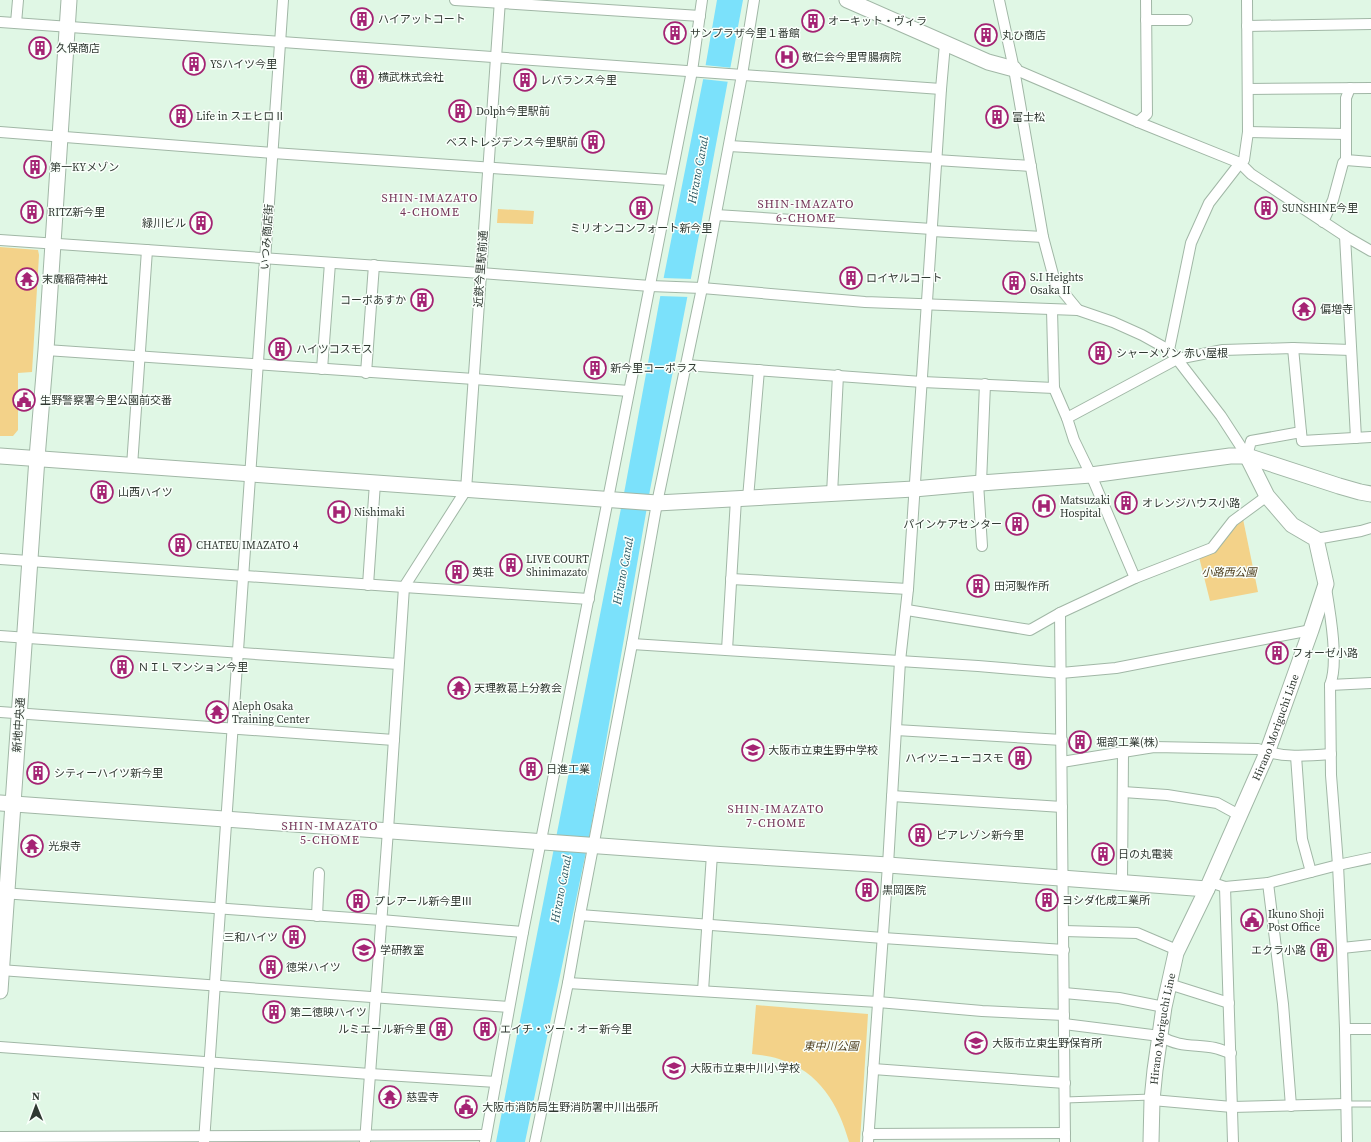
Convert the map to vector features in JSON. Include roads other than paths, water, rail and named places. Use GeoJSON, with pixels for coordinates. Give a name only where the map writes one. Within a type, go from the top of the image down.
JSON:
{"type":"FeatureCollection","features":[{"type":"Feature","properties":{"kind":"street"},"geometry":{"type":"LineString","coordinates":[[16,23],[18,0]]}},
{"type":"Feature","properties":{"kind":"street","name":"新地中央通"},"geometry":{"type":"LineString","coordinates":[[0,991],[7,803],[19,714],[31,561],[69,0]]}},
{"type":"Feature","properties":{"kind":"street","name":"いつみ商店街"},"geometry":{"type":"LineString","coordinates":[[204,1140],[208,1062],[283,0]]}},
{"type":"Feature","properties":{"kind":"street"},"geometry":{"type":"LineString","coordinates":[[455,0],[700,16]]}},
{"type":"Feature","properties":{"kind":"street"},"geometry":{"type":"LineString","coordinates":[[0,1137],[96,1140],[485,1139],[523,932],[629,391],[654,286],[670,180],[695,72],[702,0]]}},
{"type":"Feature","properties":{"kind":"street"},"geometry":{"type":"LineString","coordinates":[[535,1142],[568,983],[657,503],[716,215],[754,0]]}},
{"type":"Feature","properties":{"kind":"street"},"geometry":{"type":"LineString","coordinates":[[999,0],[1014,69],[1043,237],[1055,282],[1078,310]]}},
{"type":"Feature","properties":{"kind":"street"},"geometry":{"type":"LineString","coordinates":[[1138,122],[1146,114],[1146,0]]}},
{"type":"Feature","properties":{"kind":"street"},"geometry":{"type":"LineString","coordinates":[[1169,350],[1191,243],[1209,203],[1240,163],[1244,160],[1248,132],[1247,0]]}},
{"type":"Feature","properties":{"kind":"street","name":"近鉄今里駅前通"},"geometry":{"type":"LineString","coordinates":[[466,490],[500,2]]}},
{"type":"Feature","properties":{"kind":"street"},"geometry":{"type":"LineString","coordinates":[[856,2],[945,44],[988,62],[1014,69],[1138,122],[1240,163],[1251,174],[1345,236],[1370,248]]}},
{"type":"Feature","properties":{"kind":"street"},"geometry":{"type":"LineString","coordinates":[[1146,20],[1187,20]]}},
{"type":"Feature","properties":{"kind":"street"},"geometry":{"type":"LineString","coordinates":[[0,22],[496,56],[695,72],[941,89]]}},
{"type":"Feature","properties":{"kind":"street"},"geometry":{"type":"LineString","coordinates":[[1247,26],[1371,24]]}},
{"type":"Feature","properties":{"kind":"street"},"geometry":{"type":"LineString","coordinates":[[945,44],[936,159],[907,610],[900,661],[888,864],[868,1138],[1065,1137],[1060,613]]}},
{"type":"Feature","properties":{"kind":"street"},"geometry":{"type":"LineString","coordinates":[[1324,222],[1333,200],[1343,163],[1346,160],[1346,98],[1350,88]]}},
{"type":"Feature","properties":{"kind":"street"},"geometry":{"type":"LineString","coordinates":[[1248,89],[1371,88]]}},
{"type":"Feature","properties":{"kind":"street"},"geometry":{"type":"LineString","coordinates":[[0,132],[273,153],[670,180]]}},
{"type":"Feature","properties":{"kind":"street"},"geometry":{"type":"LineString","coordinates":[[1248,132],[1346,134]]}},
{"type":"Feature","properties":{"kind":"street"},"geometry":{"type":"LineString","coordinates":[[729,146],[1031,166]]}},
{"type":"Feature","properties":{"kind":"street"},"geometry":{"type":"LineString","coordinates":[[1346,160],[1371,162]]}},
{"type":"Feature","properties":{"kind":"street"},"geometry":{"type":"LineString","coordinates":[[716,215],[1043,237]]}},
{"type":"Feature","properties":{"kind":"street"},"geometry":{"type":"LineString","coordinates":[[1345,236],[1356,438]]}},
{"type":"Feature","properties":{"kind":"street"},"geometry":{"type":"LineString","coordinates":[[0,240],[700,288],[865,302],[1078,310],[1113,322],[1142,335],[1169,350],[1178,359],[1222,416],[1247,456],[1268,496],[1292,526],[1316,539],[1371,528]]}},
{"type":"Feature","properties":{"kind":"street"},"geometry":{"type":"LineString","coordinates":[[132,466],[147,250]]}},
{"type":"Feature","properties":{"kind":"street"},"geometry":{"type":"LineString","coordinates":[[322,369],[330,262]]}},
{"type":"Feature","properties":{"kind":"street"},"geometry":{"type":"LineString","coordinates":[[366,373],[374,265]]}},
{"type":"Feature","properties":{"kind":"street"},"geometry":{"type":"LineString","coordinates":[[1052,310],[1054,388],[1067,418],[1074,440],[1091,474],[1135,578]]}},
{"type":"Feature","properties":{"kind":"street"},"geometry":{"type":"LineString","coordinates":[[1067,418],[1178,359],[1222,350],[1293,348],[1351,350]]}},
{"type":"Feature","properties":{"kind":"street"},"geometry":{"type":"LineString","coordinates":[[1293,348],[1302,441],[1371,438]]}},
{"type":"Feature","properties":{"kind":"street"},"geometry":{"type":"LineString","coordinates":[[46,350],[629,391]]}},
{"type":"Feature","properties":{"kind":"street"},"geometry":{"type":"LineString","coordinates":[[686,365],[922,382],[1054,388]]}},
{"type":"Feature","properties":{"kind":"street"},"geometry":{"type":"LineString","coordinates":[[727,650],[731,579],[759,370]]}},
{"type":"Feature","properties":{"kind":"street"},"geometry":{"type":"LineString","coordinates":[[832,494],[838,375]]}},
{"type":"Feature","properties":{"kind":"street"},"geometry":{"type":"LineString","coordinates":[[982,546],[979,483],[985,384]]}},
{"type":"Feature","properties":{"kind":"street"},"geometry":{"type":"LineString","coordinates":[[1247,456],[1251,441],[1301,432]]}},
{"type":"Feature","properties":{"kind":"street"},"geometry":{"type":"LineString","coordinates":[[0,456],[657,503],[914,489],[1091,474],[1230,456],[1247,456],[1339,486],[1371,494]]}},
{"type":"Feature","properties":{"kind":"street"},"geometry":{"type":"LineString","coordinates":[[368,585],[375,483]]}},
{"type":"Feature","properties":{"kind":"street"},"geometry":{"type":"LineString","coordinates":[[366,1139],[404,587],[466,490]]}},
{"type":"Feature","properties":{"kind":"street"},"geometry":{"type":"LineString","coordinates":[[907,610],[1030,630],[1060,613],[1135,578],[1212,548],[1233,521],[1268,496]]}},
{"type":"Feature","properties":{"kind":"street"},"geometry":{"type":"LineString","coordinates":[[1316,539],[1326,584],[1332,628],[1333,676],[1330,685],[1331,754],[1342,948],[1347,1142]]}},
{"type":"Feature","properties":{"kind":"street"},"geometry":{"type":"LineString","coordinates":[[0,559],[368,585],[589,598]]}},
{"type":"Feature","properties":{"kind":"street"},"geometry":{"type":"LineString","coordinates":[[731,579],[908,589]]}},
{"type":"Feature","properties":{"kind":"street","name":"Hirano Moriguchi Line"},"geometry":{"type":"LineString","coordinates":[[1151,1142],[1152,1098],[1160,1036],[1164,1007],[1177,950],[1267,753],[1326,584]]}},
{"type":"Feature","properties":{"kind":"street"},"geometry":{"type":"LineString","coordinates":[[632,644],[1061,673],[1116,668],[1311,630]]}},
{"type":"Feature","properties":{"kind":"street"},"geometry":{"type":"LineString","coordinates":[[0,636],[398,664]]}},
{"type":"Feature","properties":{"kind":"street"},"geometry":{"type":"LineString","coordinates":[[1330,685],[1371,683]]}},
{"type":"Feature","properties":{"kind":"street"},"geometry":{"type":"LineString","coordinates":[[0,712],[394,740]]}},
{"type":"Feature","properties":{"kind":"street"},"geometry":{"type":"LineString","coordinates":[[896,730],[1062,740]]}},
{"type":"Feature","properties":{"kind":"street"},"geometry":{"type":"LineString","coordinates":[[1062,762],[1154,747],[1258,749],[1267,753],[1296,756],[1331,754]]}},
{"type":"Feature","properties":{"kind":"street"},"geometry":{"type":"LineString","coordinates":[[1122,882],[1123,753]]}},
{"type":"Feature","properties":{"kind":"street"},"geometry":{"type":"LineString","coordinates":[[1296,756],[1302,839],[1311,872]]}},
{"type":"Feature","properties":{"kind":"street"},"geometry":{"type":"LineString","coordinates":[[1123,792],[1167,795],[1216,803],[1239,815]]}},
{"type":"Feature","properties":{"kind":"street"},"geometry":{"type":"LineString","coordinates":[[892,796],[1062,807]]}},
{"type":"Feature","properties":{"kind":"street"},"geometry":{"type":"LineString","coordinates":[[7,803],[712,854],[888,864],[1122,882],[1225,887],[1268,883],[1371,858]]}},
{"type":"Feature","properties":{"kind":"street"},"geometry":{"type":"LineString","coordinates":[[703,991],[712,854]]}},
{"type":"Feature","properties":{"kind":"street"},"geometry":{"type":"LineString","coordinates":[[317,916],[319,873]]}},
{"type":"Feature","properties":{"kind":"street"},"geometry":{"type":"LineString","coordinates":[[1268,883],[1283,1004],[1291,1106]]}},
{"type":"Feature","properties":{"kind":"street"},"geometry":{"type":"LineString","coordinates":[[1225,887],[1233,1142]]}},
{"type":"Feature","properties":{"kind":"street"},"geometry":{"type":"LineString","coordinates":[[4,893],[381,920],[523,932]]}},
{"type":"Feature","properties":{"kind":"street"},"geometry":{"type":"LineString","coordinates":[[580,915],[1064,950]]}},
{"type":"Feature","properties":{"kind":"street"},"geometry":{"type":"LineString","coordinates":[[1064,931],[1137,934],[1177,950]]}},
{"type":"Feature","properties":{"kind":"street"},"geometry":{"type":"LineString","coordinates":[[1342,948],[1371,945]]}},
{"type":"Feature","properties":{"kind":"street"},"geometry":{"type":"LineString","coordinates":[[1,970],[509,1007]]}},
{"type":"Feature","properties":{"kind":"street"},"geometry":{"type":"LineString","coordinates":[[568,983],[878,1002],[982,1011],[1064,1020],[1160,1036],[1169,1042],[1215,1048],[1230,1053]]}},
{"type":"Feature","properties":{"kind":"street"},"geometry":{"type":"LineString","coordinates":[[1169,984],[1229,1003]]}},
{"type":"Feature","properties":{"kind":"street"},"geometry":{"type":"LineString","coordinates":[[1064,993],[1119,998],[1164,1007]]}},
{"type":"Feature","properties":{"kind":"street"},"geometry":{"type":"LineString","coordinates":[[1345,1029],[1371,1028]]}},
{"type":"Feature","properties":{"kind":"street"},"geometry":{"type":"LineString","coordinates":[[0,1046],[496,1082]]}},
{"type":"Feature","properties":{"kind":"street"},"geometry":{"type":"LineString","coordinates":[[873,1069],[1065,1083]]}},
{"type":"Feature","properties":{"kind":"street"},"geometry":{"type":"LineString","coordinates":[[1152,1098],[1232,1107],[1346,1104]]}},
{"type":"Feature","properties":{"kind":"lane"},"geometry":{"type":"LineString","coordinates":[[1065,1100],[1152,1098]]}},
{"type":"Feature","properties":{"kind":"lane"},"geometry":{"type":"LineString","coordinates":[[1346,1104],[1371,1104]]}},
{"type":"Feature","properties":{"kind":"water","name":"Hirano Canal"},"geometry":{"type":"Polygon","coordinates":[[[717,0],[743,0],[650,490],[590,833],[525,1142],[496,1142],[625,488],[717,0]]]}},
{"type":"Feature","properties":{"kind":"place","name":"ハイアットコート"},"geometry":{"type":"Point","coordinates":[362,19]}},
{"type":"Feature","properties":{"kind":"place","name":"オーキット・ヴィラ"},"geometry":{"type":"Point","coordinates":[813,21]}},
{"type":"Feature","properties":{"kind":"place","name":"サンプラザ今里１番館"},"geometry":{"type":"Point","coordinates":[675,33]}},
{"type":"Feature","properties":{"kind":"place","name":"丸ひ商店"},"geometry":{"type":"Point","coordinates":[986,35]}},
{"type":"Feature","properties":{"kind":"place","name":"久保商店"},"geometry":{"type":"Point","coordinates":[40,48]}},
{"type":"Feature","properties":{"kind":"place","name":"敬仁会今里胃腸病院"},"geometry":{"type":"Point","coordinates":[787,57]}},
{"type":"Feature","properties":{"kind":"place","name":"YSハイツ今里"},"geometry":{"type":"Point","coordinates":[194,64]}},
{"type":"Feature","properties":{"kind":"place","name":"横武株式会社"},"geometry":{"type":"Point","coordinates":[362,77]}},
{"type":"Feature","properties":{"kind":"place","name":"レバランス今里"},"geometry":{"type":"Point","coordinates":[525,80]}},
{"type":"Feature","properties":{"kind":"place","name":"Dolph今里駅前"},"geometry":{"type":"Point","coordinates":[460,111]}},
{"type":"Feature","properties":{"kind":"place","name":"Life in スエヒロⅡ"},"geometry":{"type":"Point","coordinates":[181,116]}},
{"type":"Feature","properties":{"kind":"place","name":"富士松"},"geometry":{"type":"Point","coordinates":[997,117]}},
{"type":"Feature","properties":{"kind":"place","name":"ベストレジデンス今里駅前"},"geometry":{"type":"Point","coordinates":[593,142]}},
{"type":"Feature","properties":{"kind":"place","name":"第一KYメゾン"},"geometry":{"type":"Point","coordinates":[35,167]}},
{"type":"Feature","properties":{"kind":"place","name":"ミリオンコンフォート新今里"},"geometry":{"type":"Point","coordinates":[641,208]}},
{"type":"Feature","properties":{"kind":"place","name":"SUNSHINE今里"},"geometry":{"type":"Point","coordinates":[1266,208]}},
{"type":"Feature","properties":{"kind":"place","name":"RITZ新今里"},"geometry":{"type":"Point","coordinates":[32,212]}},
{"type":"Feature","properties":{"kind":"place","name":"緑川ビル"},"geometry":{"type":"Point","coordinates":[201,223]}},
{"type":"Feature","properties":{"kind":"place","name":"ロイヤルコート"},"geometry":{"type":"Point","coordinates":[851,278]}},
{"type":"Feature","properties":{"kind":"place","name":"末廣稲荷神社"},"geometry":{"type":"Point","coordinates":[27,279]}},
{"type":"Feature","properties":{"kind":"place","name":"S.I Heights Osaka II"},"geometry":{"type":"Point","coordinates":[1014,283]}},
{"type":"Feature","properties":{"kind":"place","name":"コーポあすか"},"geometry":{"type":"Point","coordinates":[422,300]}},
{"type":"Feature","properties":{"kind":"place","name":"偏増寺"},"geometry":{"type":"Point","coordinates":[1304,309]}},
{"type":"Feature","properties":{"kind":"place","name":"ハイツコスモス"},"geometry":{"type":"Point","coordinates":[280,349]}},
{"type":"Feature","properties":{"kind":"place","name":"シャーメゾン 赤い屋根"},"geometry":{"type":"Point","coordinates":[1100,353]}},
{"type":"Feature","properties":{"kind":"place","name":"新今里コーポラス"},"geometry":{"type":"Point","coordinates":[595,368]}},
{"type":"Feature","properties":{"kind":"place","name":"生野警察署今里公園前交番"},"geometry":{"type":"Point","coordinates":[24,400]}},
{"type":"Feature","properties":{"kind":"place","name":"山西ハイツ"},"geometry":{"type":"Point","coordinates":[102,492]}},
{"type":"Feature","properties":{"kind":"place","name":"オレンジハウス小路"},"geometry":{"type":"Point","coordinates":[1126,503]}},
{"type":"Feature","properties":{"kind":"place","name":"Matsuzaki Hospital"},"geometry":{"type":"Point","coordinates":[1044,506]}},
{"type":"Feature","properties":{"kind":"place","name":"Nishimaki"},"geometry":{"type":"Point","coordinates":[339,512]}},
{"type":"Feature","properties":{"kind":"place","name":"パインケアセンター"},"geometry":{"type":"Point","coordinates":[1017,524]}},
{"type":"Feature","properties":{"kind":"place","name":"CHATEU IMAZATO 4"},"geometry":{"type":"Point","coordinates":[180,545]}},
{"type":"Feature","properties":{"kind":"place","name":"LIVE COURT Shinimazato"},"geometry":{"type":"Point","coordinates":[511,565]}},
{"type":"Feature","properties":{"kind":"place","name":"英荘"},"geometry":{"type":"Point","coordinates":[457,572]}},
{"type":"Feature","properties":{"kind":"place","name":"田河製作所"},"geometry":{"type":"Point","coordinates":[978,586]}},
{"type":"Feature","properties":{"kind":"place","name":"フォーゼ小路"},"geometry":{"type":"Point","coordinates":[1277,653]}},
{"type":"Feature","properties":{"kind":"place","name":"ＮＩＬマンション今里"},"geometry":{"type":"Point","coordinates":[122,667]}},
{"type":"Feature","properties":{"kind":"place","name":"天理教葛上分教会"},"geometry":{"type":"Point","coordinates":[459,688]}},
{"type":"Feature","properties":{"kind":"place","name":"Aleph Osaka Training Center"},"geometry":{"type":"Point","coordinates":[217,712]}},
{"type":"Feature","properties":{"kind":"place","name":"堀部工業(株)"},"geometry":{"type":"Point","coordinates":[1080,742]}},
{"type":"Feature","properties":{"kind":"place","name":"大阪市立東生野中学校"},"geometry":{"type":"Point","coordinates":[753,750]}},
{"type":"Feature","properties":{"kind":"place","name":"ハイツニューコスモ"},"geometry":{"type":"Point","coordinates":[1020,758]}},
{"type":"Feature","properties":{"kind":"place","name":"日進工業"},"geometry":{"type":"Point","coordinates":[531,769]}},
{"type":"Feature","properties":{"kind":"place","name":"シティーハイツ新今里"},"geometry":{"type":"Point","coordinates":[38,773]}},
{"type":"Feature","properties":{"kind":"place","name":"ピアレゾン新今里"},"geometry":{"type":"Point","coordinates":[920,835]}},
{"type":"Feature","properties":{"kind":"place","name":"光泉寺"},"geometry":{"type":"Point","coordinates":[32,846]}},
{"type":"Feature","properties":{"kind":"place","name":"日の丸電装"},"geometry":{"type":"Point","coordinates":[1103,854]}},
{"type":"Feature","properties":{"kind":"place","name":"黒岡医院"},"geometry":{"type":"Point","coordinates":[867,890]}},
{"type":"Feature","properties":{"kind":"place","name":"ヨシダ化成工業所"},"geometry":{"type":"Point","coordinates":[1047,900]}},
{"type":"Feature","properties":{"kind":"place","name":"プレアール新今里Ⅲ"},"geometry":{"type":"Point","coordinates":[358,901]}},
{"type":"Feature","properties":{"kind":"place","name":"Ikuno Shoji Post Office"},"geometry":{"type":"Point","coordinates":[1252,920]}},
{"type":"Feature","properties":{"kind":"place","name":"三和ハイツ"},"geometry":{"type":"Point","coordinates":[294,937]}},
{"type":"Feature","properties":{"kind":"place","name":"学研教室"},"geometry":{"type":"Point","coordinates":[364,950]}},
{"type":"Feature","properties":{"kind":"place","name":"エクラ小路"},"geometry":{"type":"Point","coordinates":[1322,950]}},
{"type":"Feature","properties":{"kind":"place","name":"徳栄ハイツ"},"geometry":{"type":"Point","coordinates":[271,967]}},
{"type":"Feature","properties":{"kind":"place","name":"第二徳映ハイツ"},"geometry":{"type":"Point","coordinates":[274,1012]}},
{"type":"Feature","properties":{"kind":"place","name":"ルミエール新今里"},"geometry":{"type":"Point","coordinates":[441,1029]}},
{"type":"Feature","properties":{"kind":"place","name":"エイチ・ツー・オー新今里"},"geometry":{"type":"Point","coordinates":[485,1029]}},
{"type":"Feature","properties":{"kind":"place","name":"大阪市立東生野保育所"},"geometry":{"type":"Point","coordinates":[976,1043]}},
{"type":"Feature","properties":{"kind":"place","name":"大阪市立東中川小学校"},"geometry":{"type":"Point","coordinates":[674,1068]}},
{"type":"Feature","properties":{"kind":"place","name":"慈雲寺"},"geometry":{"type":"Point","coordinates":[390,1097]}},
{"type":"Feature","properties":{"kind":"place","name":"大阪市消防局生野消防署中川出張所"},"geometry":{"type":"Point","coordinates":[466,1107]}},
{"type":"Feature","properties":{"kind":"district","name":"SHIN-IMAZATO 4-CHOME"},"geometry":{"type":"Point","coordinates":[430,205]}},
{"type":"Feature","properties":{"kind":"district","name":"SHIN-IMAZATO 6-CHOME"},"geometry":{"type":"Point","coordinates":[806,211]}},
{"type":"Feature","properties":{"kind":"district","name":"SHIN-IMAZATO 7-CHOME"},"geometry":{"type":"Point","coordinates":[776,816]}},
{"type":"Feature","properties":{"kind":"district","name":"SHIN-IMAZATO 5-CHOME"},"geometry":{"type":"Point","coordinates":[330,833]}},
{"type":"Feature","properties":{"kind":"park label","name":"小路西公園"},"geometry":{"type":"Point","coordinates":[1229,572]}},
{"type":"Feature","properties":{"kind":"park label","name":"東中川公園"},"geometry":{"type":"Point","coordinates":[831,1046]}}]}
